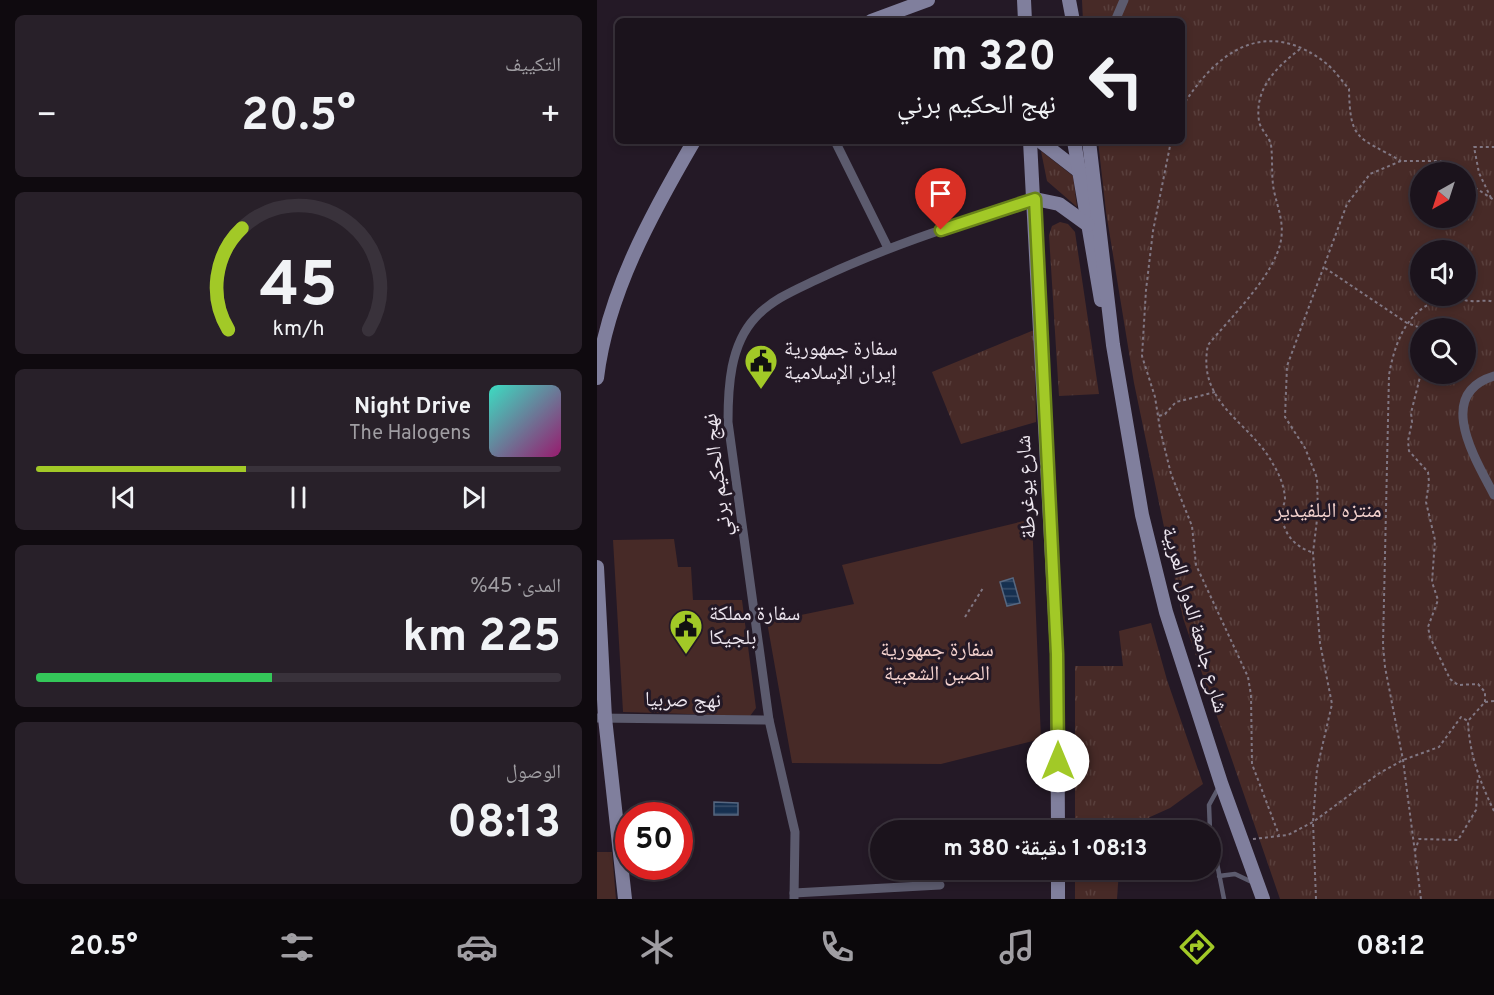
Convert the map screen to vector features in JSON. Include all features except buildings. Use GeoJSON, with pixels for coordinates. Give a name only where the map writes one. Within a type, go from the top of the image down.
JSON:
{"type":"FeatureCollection","features":[{"type":"Feature","properties":{"kind":"street"},"geometry":{"type":"LineString","coordinates":[[879,18],[928,0]]}},
{"type":"Feature","properties":{"kind":"street"},"geometry":{"type":"LineString","coordinates":[[1024,0],[1025,18]]}},
{"type":"Feature","properties":{"kind":"street"},"geometry":{"type":"LineString","coordinates":[[1066,18],[1067,0]]}},
{"type":"Feature","properties":{"kind":"street"},"geometry":{"type":"LineString","coordinates":[[1067,0],[1072,18]]}},
{"type":"Feature","properties":{"kind":"street"},"geometry":{"type":"LineString","coordinates":[[1116,18],[1124,0]]}},
{"type":"Feature","properties":{"kind":"street"},"geometry":{"type":"LineString","coordinates":[[597,378],[607,324],[637,248],[692,144]]}},
{"type":"Feature","properties":{"kind":"street"},"geometry":{"type":"LineString","coordinates":[[836,144],[888,248]]}},
{"type":"Feature","properties":{"kind":"street","name":"شارع يوغرطة"},"geometry":{"type":"LineString","coordinates":[[1030,144],[1035,199],[1057,654],[1058,820]]}},
{"type":"Feature","properties":{"kind":"street"},"geometry":{"type":"LineString","coordinates":[[1044,144],[1094,186]]}},
{"type":"Feature","properties":{"kind":"street","name":"شارع جامعة الدول العربية"},"geometry":{"type":"LineString","coordinates":[[1074,144],[1099,293],[1113,345]]}},
{"type":"Feature","properties":{"kind":"street","name":"شارع جامعة الدول العربية"},"geometry":{"type":"LineString","coordinates":[[1089,144],[1113,345],[1141,515],[1166,612],[1221,783],[1263,899]]}},
{"type":"Feature","properties":{"kind":"street"},"geometry":{"type":"LineString","coordinates":[[1035,199],[1059,204],[1099,235]]}},
{"type":"Feature","properties":{"kind":"street","name":"نهج الحكيم برني"},"geometry":{"type":"LineString","coordinates":[[794,896],[795,832],[769,720],[728,422],[731,374],[743,337],[754,318],[772,302],[888,248],[1035,199]]}},
{"type":"Feature","properties":{"kind":"street"},"geometry":{"type":"LineString","coordinates":[[1494,376],[1472,388],[1463,407],[1462,420],[1465,434],[1494,495]]}},
{"type":"Feature","properties":{"kind":"street"},"geometry":{"type":"LineString","coordinates":[[597,567],[601,718],[625,899]]}},
{"type":"Feature","properties":{"kind":"street","name":"نهج صربيا"},"geometry":{"type":"LineString","coordinates":[[601,718],[769,720]]}},
{"type":"Feature","properties":{"kind":"street"},"geometry":{"type":"LineString","coordinates":[[1058,880],[1058,899]]}},
{"type":"Feature","properties":{"kind":"street"},"geometry":{"type":"LineString","coordinates":[[794,896],[940,885]]}},
{"type":"Feature","properties":{"kind":"lane"},"geometry":{"type":"LineString","coordinates":[[1210,820],[1209,805],[1221,783]]}},
{"type":"Feature","properties":{"kind":"lane"},"geometry":{"type":"LineString","coordinates":[[1221,876],[1235,874],[1257,884]]}},
{"type":"Feature","properties":{"kind":"lane"},"geometry":{"type":"LineString","coordinates":[[1220,880],[1224,899]]}},
{"type":"Feature","properties":{"kind":"path"},"geometry":{"type":"LineString","coordinates":[[1185,102],[1195,86],[1213,67],[1246,47],[1262,40],[1289,43],[1327,64],[1349,89],[1350,121],[1356,133],[1401,161]]}},
{"type":"Feature","properties":{"kind":"path"},"geometry":{"type":"LineString","coordinates":[[1301,50],[1275,71],[1265,84],[1259,100],[1259,122],[1271,143],[1274,191],[1282,218],[1281,243],[1267,273],[1208,345],[1205,370],[1224,410],[1269,455],[1281,477],[1285,500],[1281,514],[1286,533],[1297,546],[1313,553]]}},
{"type":"Feature","properties":{"kind":"path"},"geometry":{"type":"LineString","coordinates":[[1170,144],[1153,231],[1142,356],[1155,397],[1171,474],[1192,526],[1196,565],[1248,678],[1251,695],[1252,765],[1279,836]]}},
{"type":"Feature","properties":{"kind":"path"},"geometry":{"type":"LineString","coordinates":[[1492,199],[1479,173],[1474,147],[1494,147]]}},
{"type":"Feature","properties":{"kind":"path"},"geometry":{"type":"LineString","coordinates":[[1316,899],[1313,822],[1317,769],[1332,704],[1320,643],[1313,553],[1318,511],[1317,478],[1305,448],[1285,417],[1287,366],[1347,204],[1357,188],[1370,174],[1401,161],[1441,160],[1443,162]]}},
{"type":"Feature","properties":{"kind":"path"},"geometry":{"type":"LineString","coordinates":[[1476,188],[1492,199]]}},
{"type":"Feature","properties":{"kind":"path"},"geometry":{"type":"LineString","coordinates":[[1325,268],[1410,324]]}},
{"type":"Feature","properties":{"kind":"path"},"geometry":{"type":"LineString","coordinates":[[1421,899],[1403,759],[1385,667],[1383,645],[1389,375],[1394,349],[1407,323],[1425,307],[1453,298],[1494,302]]}},
{"type":"Feature","properties":{"kind":"path"},"geometry":{"type":"LineString","coordinates":[[1418,384],[1411,413],[1412,422],[1408,441],[1409,452],[1428,472],[1426,501],[1435,540],[1432,582],[1437,600],[1428,627],[1429,637],[1450,679],[1458,685],[1478,684],[1485,692],[1485,702],[1468,721],[1468,739],[1494,811]]}},
{"type":"Feature","properties":{"kind":"path"},"geometry":{"type":"LineString","coordinates":[[1158,417],[1165,414],[1176,402],[1215,392]]}},
{"type":"Feature","properties":{"kind":"path"},"geometry":{"type":"LineString","coordinates":[[965,617],[983,588]]}},
{"type":"Feature","properties":{"kind":"path"},"geometry":{"type":"LineString","coordinates":[[1485,702],[1494,701]]}},
{"type":"Feature","properties":{"kind":"path"},"geometry":{"type":"LineString","coordinates":[[1242,843],[1288,835],[1313,822],[1350,792],[1403,759],[1439,747],[1461,717],[1468,721]]}},
{"type":"Feature","properties":{"kind":"path"},"geometry":{"type":"LineString","coordinates":[[1415,851],[1419,839],[1458,840],[1476,810],[1479,774]]}},
{"type":"Feature","properties":{"kind":"green space","name":"منتزه البلفيدير"},"geometry":{"type":"Polygon","coordinates":[[[1082,0],[1494,0],[1494,899],[1280,899],[1183,618],[1134,383],[1106,212],[1098,144],[1185,144],[1185,18],[1083,18],[1082,0]]]}},
{"type":"Feature","properties":{"kind":"green space"},"geometry":{"type":"Polygon","coordinates":[[[1041,151],[1073,176],[1077,207],[1047,181],[1041,151]]]}},
{"type":"Feature","properties":{"kind":"green space"},"geometry":{"type":"Polygon","coordinates":[[[1060,222],[1068,224],[1075,232],[1099,394],[1059,396],[1049,235],[1052,226],[1060,222]]]}},
{"type":"Feature","properties":{"kind":"green space"},"geometry":{"type":"Polygon","coordinates":[[[1034,330],[1036,422],[961,444],[932,372],[1034,330]]]}},
{"type":"Feature","properties":{"kind":"green space","name":"سفارة جمهورية الصين الشعبية"},"geometry":{"type":"Polygon","coordinates":[[[1032,519],[1041,739],[941,764],[792,763],[767,622],[854,604],[842,565],[1032,519]]]}},
{"type":"Feature","properties":{"kind":"green space"},"geometry":{"type":"Polygon","coordinates":[[[674,539],[678,567],[691,567],[693,600],[742,600],[756,708],[750,716],[623,712],[613,540],[674,539]]]}},
{"type":"Feature","properties":{"kind":"green space"},"geometry":{"type":"Polygon","coordinates":[[[1151,623],[1167,680],[1203,784],[1170,808],[1146,820],[1075,820],[1075,666],[1123,666],[1119,631],[1151,623]]]}},
{"type":"Feature","properties":{"kind":"green space"},"geometry":{"type":"Polygon","coordinates":[[[597,852],[612,852],[616,899],[597,899],[597,852]]]}},
{"type":"Feature","properties":{"kind":"green space"},"geometry":{"type":"Polygon","coordinates":[[[1075,880],[1118,880],[1117,899],[1075,899],[1075,880]]]}},
{"type":"Feature","properties":{"kind":"water"},"geometry":{"type":"Polygon","coordinates":[[[1013,578],[1020,603],[1007,606],[1000,582],[1013,578]]]}},
{"type":"Feature","properties":{"kind":"water"},"geometry":{"type":"Polygon","coordinates":[[[714,802],[738,803],[738,815],[714,815],[714,802]]]}},
{"type":"Feature","properties":{"kind":"place","name":"سفارة جمهورية إيران الإسلامية"},"geometry":{"type":"Point","coordinates":[761,390]}},
{"type":"Feature","properties":{"kind":"place","name":"سفارة مملكة بلجيكا"},"geometry":{"type":"Point","coordinates":[686,655]}},
{"type":"Feature","properties":{"kind":"route"},"geometry":{"type":"LineString","coordinates":[[941,230],[1035,199],[1057,654],[1058,761]]}}]}
